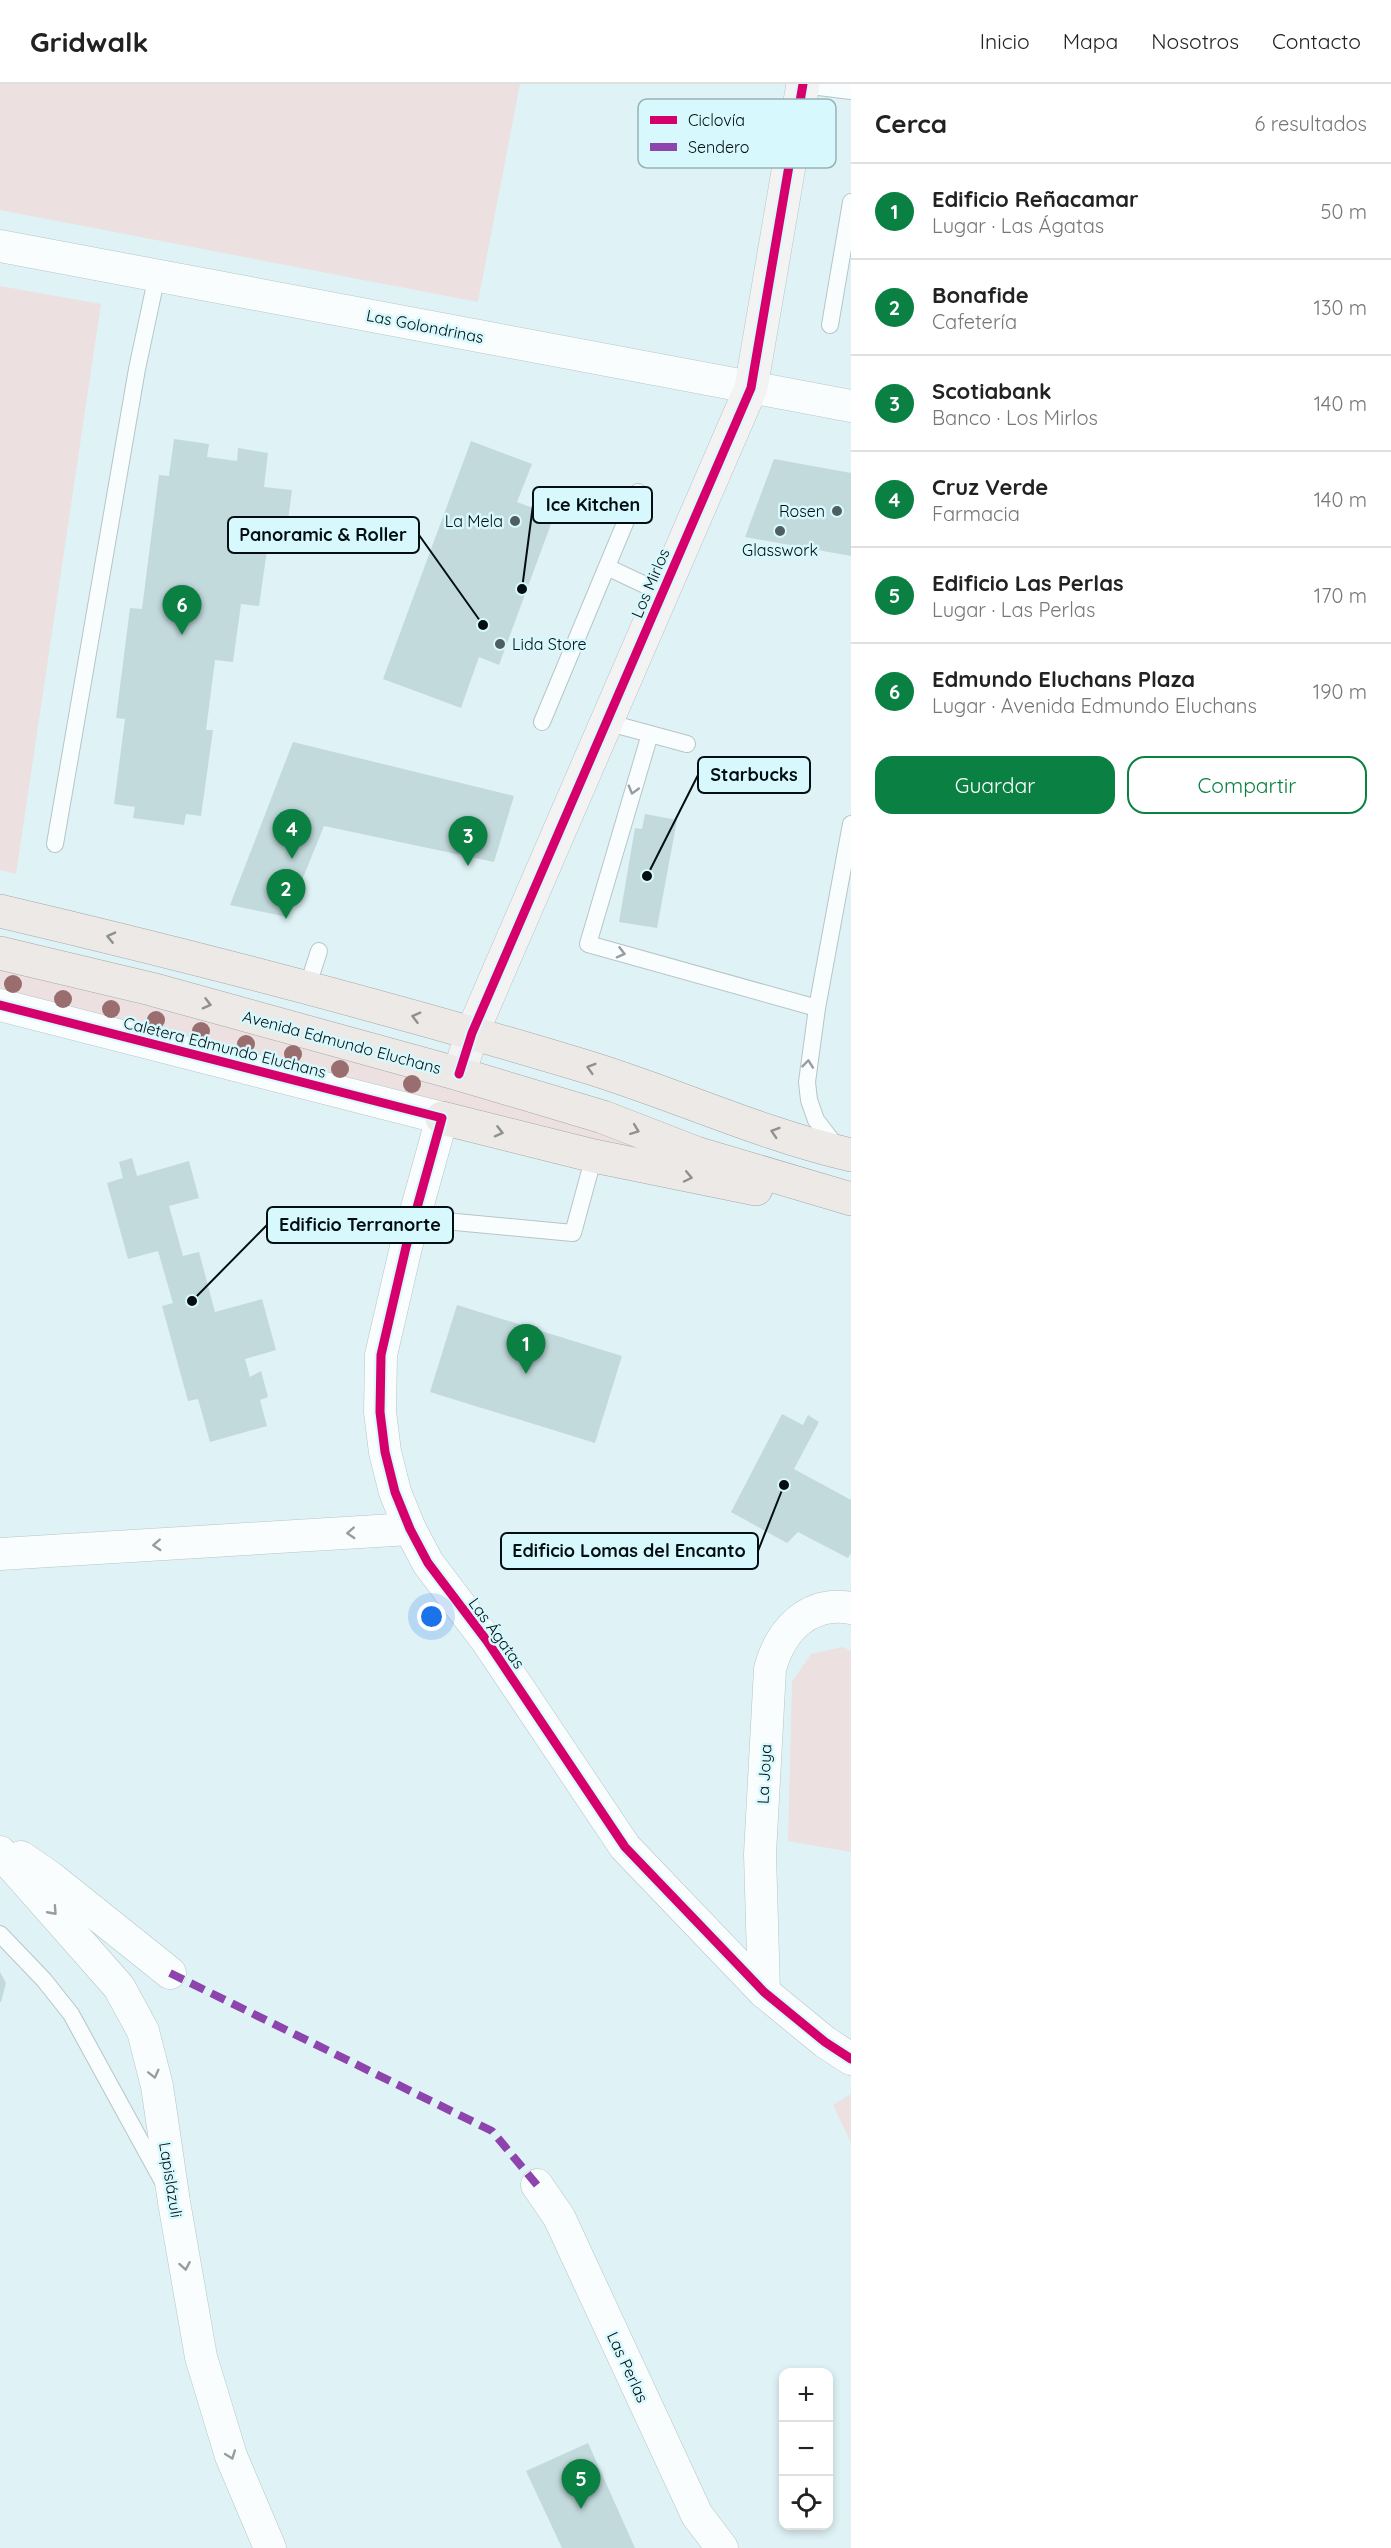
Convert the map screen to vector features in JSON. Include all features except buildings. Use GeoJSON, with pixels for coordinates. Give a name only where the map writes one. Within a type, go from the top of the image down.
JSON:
{"type":"FeatureCollection","features":[{"type":"Feature","properties":{"kind":"main road"},"geometry":{"type":"LineString","coordinates":[[0,911],[168,950],[472,1033],[604,1072],[708,1111],[847,1154]]}},
{"type":"Feature","properties":{"kind":"main road","name":"Avenida Edmundo Eluchans"},"geometry":{"type":"LineString","coordinates":[[0,953],[151,989],[459,1074],[603,1118],[696,1153],[843,1197]]}},
{"type":"Feature","properties":{"kind":"main road"},"geometry":{"type":"LineString","coordinates":[[442,1118],[594,1156],[734,1186],[772,1192],[843,1197]]}},
{"type":"Feature","properties":{"kind":"street","name":"Los Mirlos"},"geometry":{"type":"LineString","coordinates":[[800,99],[803,84]]}},
{"type":"Feature","properties":{"kind":"street","name":"Los Mirlos"},"geometry":{"type":"LineString","coordinates":[[459,1074],[472,1033],[751,388],[789,168]]}},
{"type":"Feature","properties":{"kind":"street","name":"Las Golondrinas"},"geometry":{"type":"LineString","coordinates":[[0,246],[851,406]]}},
{"type":"Feature","properties":{"kind":"street","name":"Caletera Edmundo Eluchans"},"geometry":{"type":"LineString","coordinates":[[0,1005],[442,1118]]}},
{"type":"Feature","properties":{"kind":"street","name":"Las Ágatas"},"geometry":{"type":"LineString","coordinates":[[442,1118],[413,1218],[381,1355],[380,1412],[385,1452],[395,1492],[410,1530],[428,1563],[487,1641],[625,1847],[764,1992],[817,2036],[851,2059]]}},
{"type":"Feature","properties":{"kind":"street"},"geometry":{"type":"LineString","coordinates":[[0,1554],[410,1530]]}},
{"type":"Feature","properties":{"kind":"street","name":"La Joya"},"geometry":{"type":"LineString","coordinates":[[764,1992],[760,1854],[770,1669],[775,1651],[784,1635],[797,1621],[813,1612],[829,1608],[851,1608]]}},
{"type":"Feature","properties":{"kind":"street"},"geometry":{"type":"LineString","coordinates":[[0,1844],[50,1877],[170,1973]]}},
{"type":"Feature","properties":{"kind":"street","name":"Lapislázuli"},"geometry":{"type":"LineString","coordinates":[[0,1852],[119,1987],[143,2031],[157,2086],[174,2202],[201,2357],[231,2456],[270,2548]]}},
{"type":"Feature","properties":{"kind":"street","name":"Las Perlas"},"geometry":{"type":"LineString","coordinates":[[537,2185],[560,2217],[697,2515],[722,2548]]}},
{"type":"Feature","properties":{"kind":"lane"},"geometry":{"type":"LineString","coordinates":[[803,84],[851,91]]}},
{"type":"Feature","properties":{"kind":"lane"},"geometry":{"type":"LineString","coordinates":[[830,325],[851,202]]}},
{"type":"Feature","properties":{"kind":"lane"},"geometry":{"type":"LineString","coordinates":[[55,844],[135,381],[158,275]]}},
{"type":"Feature","properties":{"kind":"lane"},"geometry":{"type":"LineString","coordinates":[[542,722],[638,492]]}},
{"type":"Feature","properties":{"kind":"lane"},"geometry":{"type":"LineString","coordinates":[[607,567],[662,593]]}},
{"type":"Feature","properties":{"kind":"lane"},"geometry":{"type":"LineString","coordinates":[[606,722],[687,744]]}},
{"type":"Feature","properties":{"kind":"lane"},"geometry":{"type":"LineString","coordinates":[[650,734],[588,944],[817,1008]]}},
{"type":"Feature","properties":{"kind":"lane"},"geometry":{"type":"LineString","coordinates":[[847,1154],[828,1138],[816,1120],[809,1100],[808,1063],[851,824]]}},
{"type":"Feature","properties":{"kind":"lane"},"geometry":{"type":"LineString","coordinates":[[307,988],[319,951]]}},
{"type":"Feature","properties":{"kind":"lane"},"geometry":{"type":"LineString","coordinates":[[413,1218],[573,1233],[594,1156]]}},
{"type":"Feature","properties":{"kind":"lane"},"geometry":{"type":"LineString","coordinates":[[0,1934],[44,1980],[71,2014],[174,2202]]}},
{"type":"Feature","properties":{"kind":"shaded area"},"geometry":{"type":"Polygon","coordinates":[[[0,84],[520,84],[478,302],[0,210],[0,84]]]}},
{"type":"Feature","properties":{"kind":"shaded area"},"geometry":{"type":"Polygon","coordinates":[[[0,286],[101,304],[16,874],[0,870],[0,286]]]}},
{"type":"Feature","properties":{"kind":"shaded area"},"geometry":{"type":"Polygon","coordinates":[[[0,970],[188,1016],[582,1126],[712,1172],[0,990],[0,970]]]}},
{"type":"Feature","properties":{"kind":"shaded area"},"geometry":{"type":"Polygon","coordinates":[[[843,1647],[851,1651],[851,1852],[788,1841],[792,1682],[811,1654],[843,1647]]]}},
{"type":"Feature","properties":{"kind":"shaded area"},"geometry":{"type":"Polygon","coordinates":[[[851,2094],[851,2143],[833,2105],[851,2094]]]}},
{"type":"Feature","properties":{"kind":"marked path"},"geometry":{"type":"LineString","coordinates":[[170,1973],[492,2131],[537,2185]]}},
{"type":"Feature","properties":{"kind":"cycle path"},"geometry":{"type":"LineString","coordinates":[[800,99],[803,84]]}},
{"type":"Feature","properties":{"kind":"cycle path"},"geometry":{"type":"LineString","coordinates":[[459,1074],[472,1033],[751,388],[789,168]]}},
{"type":"Feature","properties":{"kind":"cycle path"},"geometry":{"type":"LineString","coordinates":[[0,1005],[442,1118],[406,1247],[381,1355],[380,1412],[385,1452],[395,1492],[410,1529],[428,1563],[487,1641],[625,1847],[764,1992],[825,2042],[851,2059]]}},
{"type":"Feature","properties":{"kind":"place","name":"Rosen"},"geometry":{"type":"Point","coordinates":[837,511]}},
{"type":"Feature","properties":{"kind":"place","name":"La Mela"},"geometry":{"type":"Point","coordinates":[515,521]}},
{"type":"Feature","properties":{"kind":"place","name":"Glasswork"},"geometry":{"type":"Point","coordinates":[780,531]}},
{"type":"Feature","properties":{"kind":"place","name":"Ice Kitchen"},"geometry":{"type":"Point","coordinates":[522,589]}},
{"type":"Feature","properties":{"kind":"place","name":"Panoramic & Roller"},"geometry":{"type":"Point","coordinates":[483,625]}},
{"type":"Feature","properties":{"kind":"place","name":"Edmundo Eluchans Plaza"},"geometry":{"type":"Point","coordinates":[182,635]}},
{"type":"Feature","properties":{"kind":"place","name":"Lida Store"},"geometry":{"type":"Point","coordinates":[500,644]}},
{"type":"Feature","properties":{"kind":"place","name":"Cruz Verde"},"geometry":{"type":"Point","coordinates":[292,859]}},
{"type":"Feature","properties":{"kind":"place","name":"Scotiabank"},"geometry":{"type":"Point","coordinates":[468,866]}},
{"type":"Feature","properties":{"kind":"place","name":"Starbucks"},"geometry":{"type":"Point","coordinates":[647,876]}},
{"type":"Feature","properties":{"kind":"place","name":"Bonafide"},"geometry":{"type":"Point","coordinates":[286,919]}},
{"type":"Feature","properties":{"kind":"place","name":"Edificio Terranorte"},"geometry":{"type":"Point","coordinates":[192,1301]}},
{"type":"Feature","properties":{"kind":"place","name":"Edificio Reñacamar"},"geometry":{"type":"Point","coordinates":[526,1374]}},
{"type":"Feature","properties":{"kind":"place","name":"Edificio Lomas del Encanto"},"geometry":{"type":"Point","coordinates":[784,1485]}},
{"type":"Feature","properties":{"kind":"place","name":"Edificio Las Perlas"},"geometry":{"type":"Point","coordinates":[581,2509]}}]}
